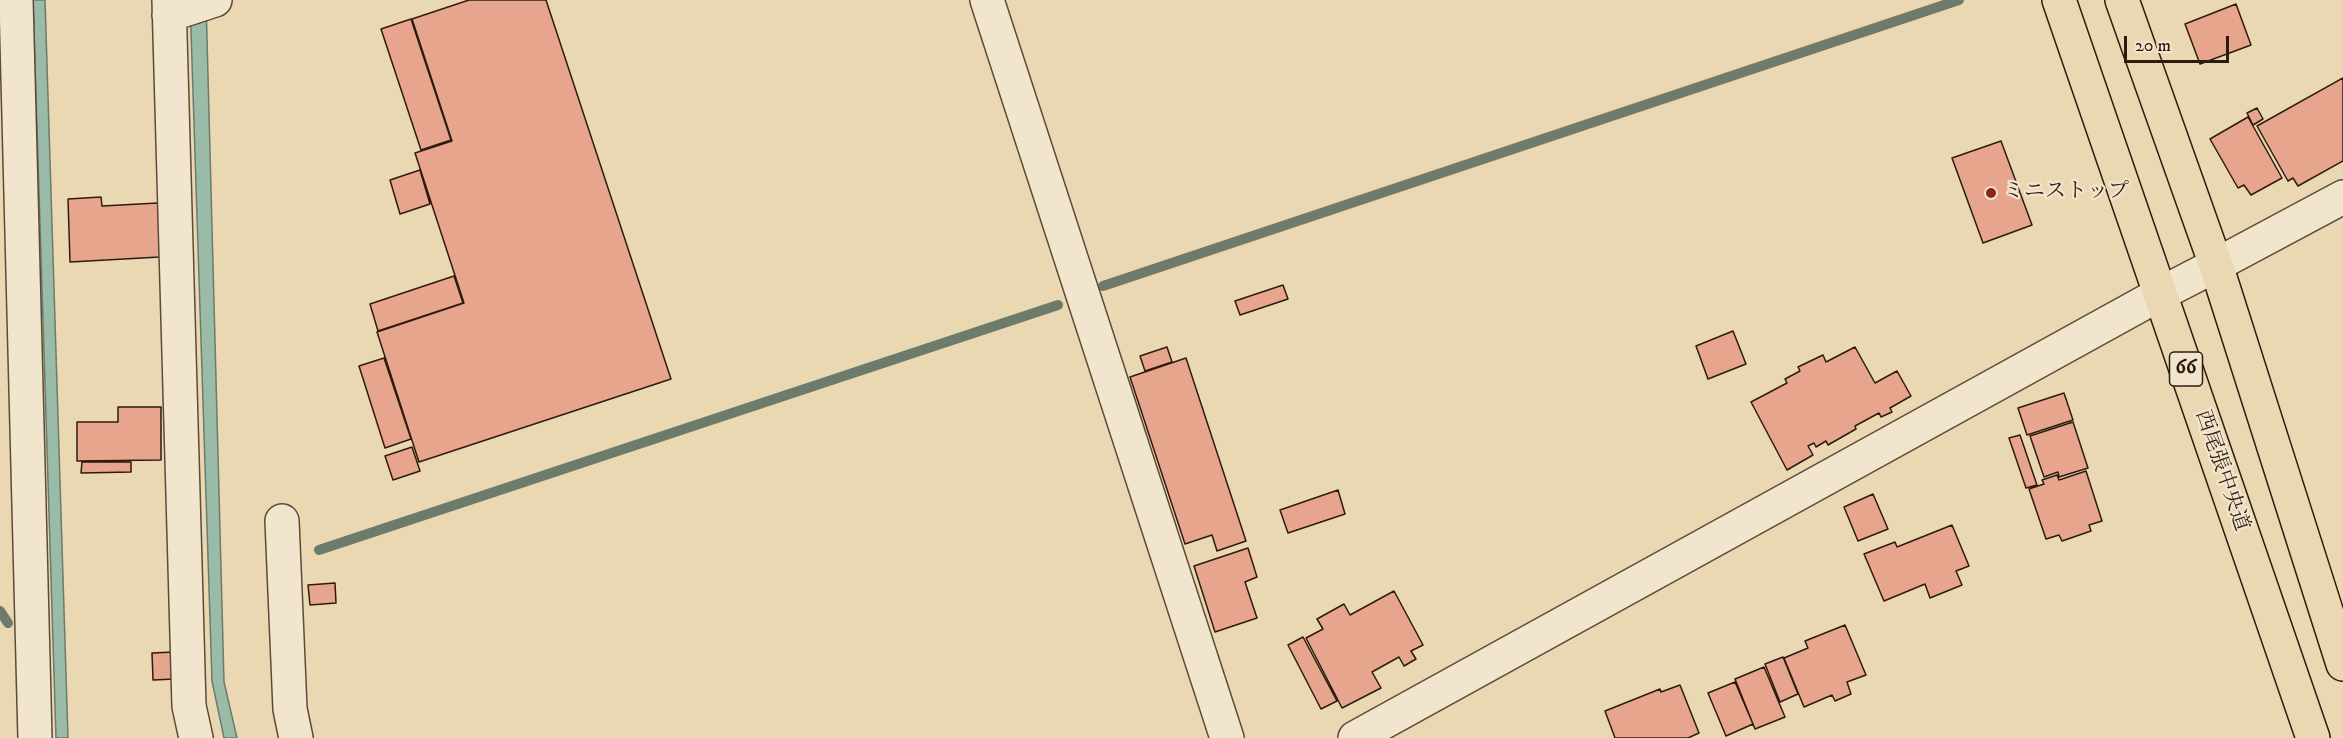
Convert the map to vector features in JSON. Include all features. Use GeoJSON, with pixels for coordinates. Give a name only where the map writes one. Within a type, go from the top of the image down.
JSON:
{"type":"FeatureCollection","features":[{"type":"Feature","properties":{"kind":"main road","name":"西尾張中央道"},"geometry":{"type":"LineString","coordinates":[[2059,0],[2313,738]]}},
{"type":"Feature","properties":{"kind":"main road"},"geometry":{"type":"LineString","coordinates":[[2122,0],[2216,265],[2343,664]]}},
{"type":"Feature","properties":{"kind":"street"},"geometry":{"type":"LineString","coordinates":[[16,0],[35,738]]}},
{"type":"Feature","properties":{"kind":"street"},"geometry":{"type":"LineString","coordinates":[[987,0],[1227,738]]}},
{"type":"Feature","properties":{"kind":"street"},"geometry":{"type":"LineString","coordinates":[[185,6],[189,706],[196,738]]}},
{"type":"Feature","properties":{"kind":"street"},"geometry":{"type":"LineString","coordinates":[[1355,738],[2160,294],[2343,197]]}},
{"type":"Feature","properties":{"kind":"street"},"geometry":{"type":"LineString","coordinates":[[282,521],[290,709],[296,738]]}},
{"type":"Feature","properties":{"kind":"shaded area"},"geometry":{"type":"Polygon","coordinates":[[[33,0],[45,0],[68,738],[56,738],[33,0]]]}},
{"type":"Feature","properties":{"kind":"shaded area"},"geometry":{"type":"Polygon","coordinates":[[[190,0],[206,0],[224,682],[237,738],[224,738],[212,681],[190,0]]]}},
{"type":"Feature","properties":{"kind":"building"},"geometry":{"type":"Polygon","coordinates":[[[469,0],[546,0],[671,379],[419,462],[377,332],[464,303],[415,153],[452,141],[412,19],[469,0]]]}},
{"type":"Feature","properties":{"kind":"building"},"geometry":{"type":"Polygon","coordinates":[[[2236,4],[2251,45],[2200,64],[2185,24],[2236,4]]]}},
{"type":"Feature","properties":{"kind":"building"},"geometry":{"type":"Polygon","coordinates":[[[411,19],[451,140],[421,150],[381,29],[411,19]]]}},
{"type":"Feature","properties":{"kind":"building"},"geometry":{"type":"Polygon","coordinates":[[[2343,78],[2343,161],[2298,186],[2293,178],[2288,181],[2257,126],[2343,78]]]}},
{"type":"Feature","properties":{"kind":"building"},"geometry":{"type":"Polygon","coordinates":[[[2257,108],[2263,119],[2253,125],[2247,113],[2257,108]]]}},
{"type":"Feature","properties":{"kind":"building"},"geometry":{"type":"Polygon","coordinates":[[[2248,117],[2282,178],[2251,195],[2244,185],[2238,188],[2210,139],[2248,117]]]}},
{"type":"Feature","properties":{"kind":"building"},"geometry":{"type":"Polygon","coordinates":[[[2001,141],[2032,225],[1983,243],[1952,158],[2001,141]]]}},
{"type":"Feature","properties":{"kind":"building"},"geometry":{"type":"Polygon","coordinates":[[[420,170],[430,204],[400,214],[390,180],[420,170]]]}},
{"type":"Feature","properties":{"kind":"building"},"geometry":{"type":"Polygon","coordinates":[[[101,197],[102,206],[158,203],[160,257],[70,262],[68,199],[101,197]]]}},
{"type":"Feature","properties":{"kind":"building"},"geometry":{"type":"Polygon","coordinates":[[[454,276],[463,303],[378,331],[370,304],[454,276]]]}},
{"type":"Feature","properties":{"kind":"building"},"geometry":{"type":"Polygon","coordinates":[[[1283,285],[1288,299],[1240,315],[1235,301],[1283,285]]]}},
{"type":"Feature","properties":{"kind":"building"},"geometry":{"type":"Polygon","coordinates":[[[1733,331],[1746,364],[1708,379],[1696,346],[1733,331]]]}},
{"type":"Feature","properties":{"kind":"building"},"geometry":{"type":"Polygon","coordinates":[[[1167,347],[1172,362],[1145,371],[1140,356],[1167,347]]]}},
{"type":"Feature","properties":{"kind":"building"},"geometry":{"type":"Polygon","coordinates":[[[1855,347],[1875,383],[1897,371],[1911,396],[1890,408],[1892,412],[1881,417],[1879,413],[1828,445],[1826,441],[1816,447],[1814,443],[1808,446],[1813,455],[1787,470],[1751,402],[1787,383],[1785,379],[1800,371],[1798,367],[1823,355],[1826,362],[1855,347]]]}},
{"type":"Feature","properties":{"kind":"building"},"geometry":{"type":"Polygon","coordinates":[[[384,358],[411,439],[385,448],[359,366],[384,358]]]}},
{"type":"Feature","properties":{"kind":"building"},"geometry":{"type":"Polygon","coordinates":[[[1186,358],[1246,541],[1217,551],[1212,535],[1185,544],[1130,377],[1186,358]]]}},
{"type":"Feature","properties":{"kind":"building"},"geometry":{"type":"Polygon","coordinates":[[[2064,393],[2073,420],[2027,435],[2018,408],[2064,393]]]}},
{"type":"Feature","properties":{"kind":"building"},"geometry":{"type":"Polygon","coordinates":[[[118,407],[161,407],[161,460],[77,461],[77,422],[118,422],[118,407]]]}},
{"type":"Feature","properties":{"kind":"building"},"geometry":{"type":"Polygon","coordinates":[[[2073,422],[2088,468],[2059,477],[2058,472],[2044,477],[2030,436],[2073,422]]]}},
{"type":"Feature","properties":{"kind":"building"},"geometry":{"type":"Polygon","coordinates":[[[2020,435],[2037,485],[2026,488],[2009,438],[2020,435]]]}},
{"type":"Feature","properties":{"kind":"building"},"geometry":{"type":"Polygon","coordinates":[[[412,447],[420,471],[393,480],[385,456],[412,447]]]}},
{"type":"Feature","properties":{"kind":"building"},"geometry":{"type":"Polygon","coordinates":[[[82,462],[131,462],[131,472],[81,473],[82,462]]]}},
{"type":"Feature","properties":{"kind":"building"},"geometry":{"type":"Polygon","coordinates":[[[2086,471],[2102,521],[2089,525],[2091,531],[2062,541],[2059,535],[2046,539],[2029,489],[2044,484],[2042,480],[2057,475],[2059,480],[2086,471]]]}},
{"type":"Feature","properties":{"kind":"building"},"geometry":{"type":"Polygon","coordinates":[[[1338,490],[1345,514],[1288,533],[1280,510],[1338,490]]]}},
{"type":"Feature","properties":{"kind":"building"},"geometry":{"type":"Polygon","coordinates":[[[1873,494],[1888,529],[1858,541],[1844,507],[1873,494]]]}},
{"type":"Feature","properties":{"kind":"building"},"geometry":{"type":"Polygon","coordinates":[[[1952,525],[1969,566],[1956,571],[1962,585],[1930,598],[1925,584],[1884,601],[1864,554],[1895,542],[1897,547],[1952,525]]]}},
{"type":"Feature","properties":{"kind":"building"},"geometry":{"type":"Polygon","coordinates":[[[1248,548],[1257,577],[1245,582],[1257,618],[1215,632],[1194,566],[1248,548]]]}},
{"type":"Feature","properties":{"kind":"building"},"geometry":{"type":"Polygon","coordinates":[[[335,583],[336,603],[310,605],[308,585],[335,583]]]}},
{"type":"Feature","properties":{"kind":"building"},"geometry":{"type":"Polygon","coordinates":[[[1394,591],[1423,645],[1411,651],[1416,659],[1404,666],[1399,657],[1372,672],[1381,688],[1342,708],[1306,638],[1323,629],[1317,619],[1344,604],[1350,615],[1394,591]]]}},
{"type":"Feature","properties":{"kind":"building"},"geometry":{"type":"Polygon","coordinates":[[[1845,625],[1866,675],[1847,682],[1851,694],[1835,701],[1832,695],[1804,707],[1784,658],[1808,648],[1805,641],[1845,625]]]}},
{"type":"Feature","properties":{"kind":"building"},"geometry":{"type":"Polygon","coordinates":[[[1303,637],[1337,701],[1321,709],[1288,645],[1303,637]]]}},
{"type":"Feature","properties":{"kind":"building"},"geometry":{"type":"Polygon","coordinates":[[[174,652],[175,679],[153,680],[152,653],[174,652]]]}},
{"type":"Feature","properties":{"kind":"building"},"geometry":{"type":"Polygon","coordinates":[[[1783,657],[1798,694],[1780,702],[1765,664],[1783,657]]]}},
{"type":"Feature","properties":{"kind":"building"},"geometry":{"type":"Polygon","coordinates":[[[1764,667],[1785,717],[1755,729],[1735,679],[1764,667]]]}},
{"type":"Feature","properties":{"kind":"building"},"geometry":{"type":"Polygon","coordinates":[[[1735,682],[1753,724],[1726,736],[1708,693],[1735,682]]]}},
{"type":"Feature","properties":{"kind":"building"},"geometry":{"type":"Polygon","coordinates":[[[1680,685],[1699,733],[1688,738],[1615,738],[1605,711],[1660,689],[1661,692],[1680,685]]]}},
{"type":"Feature","properties":{"kind":"waterway"},"geometry":{"type":"LineString","coordinates":[[1103,286],[1959,0]]}},
{"type":"Feature","properties":{"kind":"waterway"},"geometry":{"type":"LineString","coordinates":[[319,550],[1058,305]]}},
{"type":"Feature","properties":{"kind":"waterway"},"geometry":{"type":"LineString","coordinates":[[0,611],[8,623]]}},
{"type":"Feature","properties":{"kind":"place","name":"ミニストップ"},"geometry":{"type":"Point","coordinates":[1991,193]}}]}
